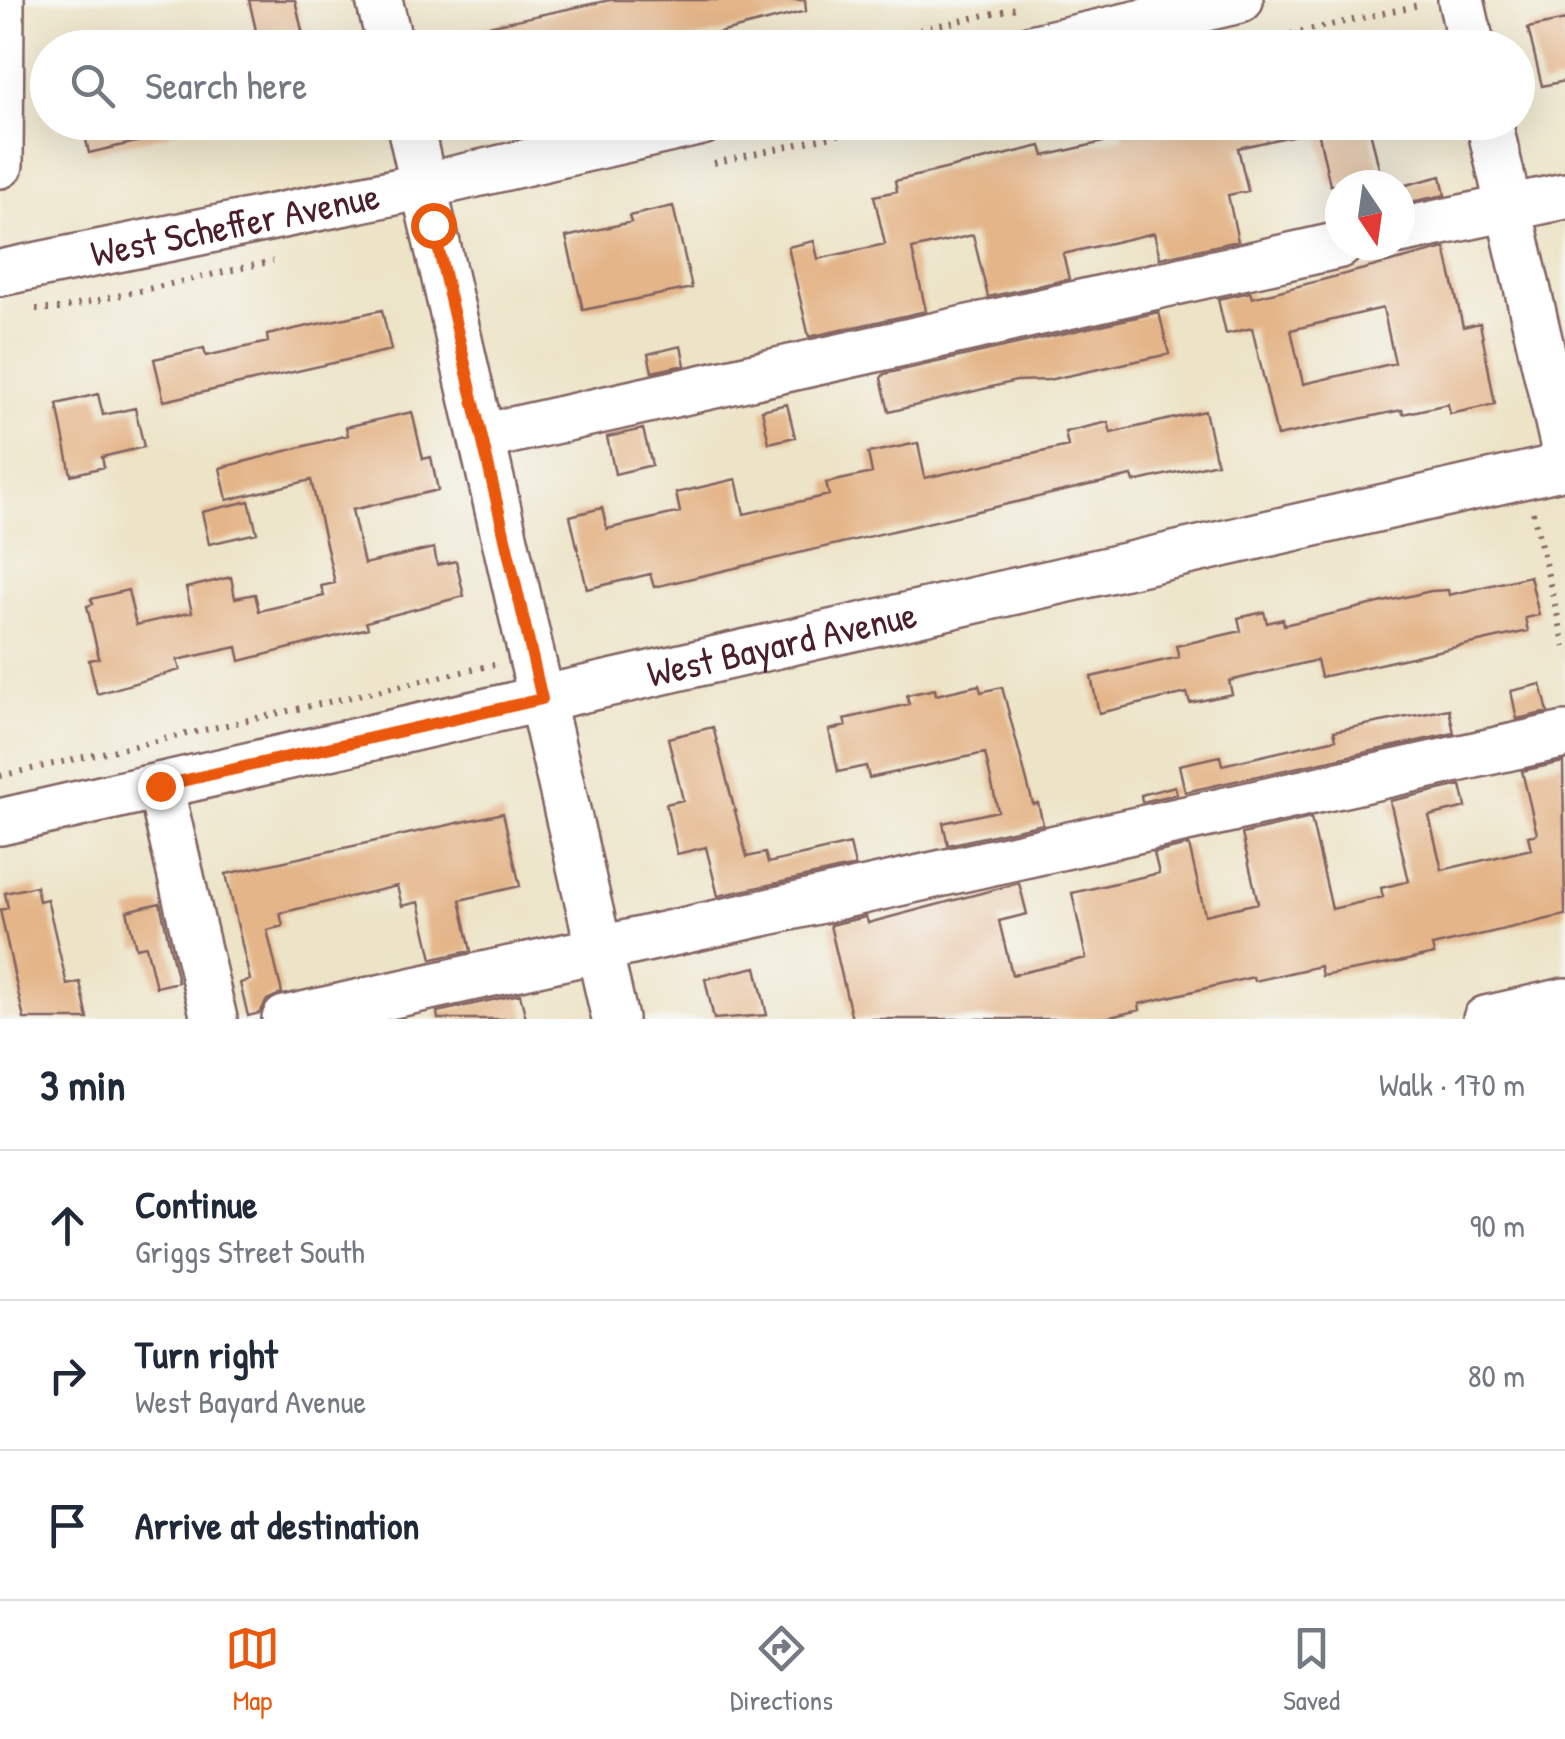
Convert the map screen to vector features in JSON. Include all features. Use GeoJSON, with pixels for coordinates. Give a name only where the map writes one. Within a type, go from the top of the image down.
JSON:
{"type":"FeatureCollection","features":[{"type":"Feature","properties":{"kind":"street"},"geometry":{"type":"LineString","coordinates":[[0,165],[1,0]]}},
{"type":"Feature","properties":{"kind":"street"},"geometry":{"type":"LineString","coordinates":[[380,0],[387,30]]}},
{"type":"Feature","properties":{"kind":"street"},"geometry":{"type":"LineString","coordinates":[[1032,26],[1240,0]]}},
{"type":"Feature","properties":{"kind":"street"},"geometry":{"type":"LineString","coordinates":[[1440,2],[1459,30]]}},
{"type":"Feature","properties":{"kind":"street"},"geometry":{"type":"LineString","coordinates":[[413,140],[615,1019]]}},
{"type":"Feature","properties":{"kind":"street","name":"West Scheffer Avenue"},"geometry":{"type":"LineString","coordinates":[[11,291],[424,186],[624,140]]}},
{"type":"Feature","properties":{"kind":"street"},"geometry":{"type":"LineString","coordinates":[[1493,140],[1565,452]]}},
{"type":"Feature","properties":{"kind":"street"},"geometry":{"type":"LineString","coordinates":[[1415,229],[1565,196]]}},
{"type":"Feature","properties":{"kind":"street"},"geometry":{"type":"LineString","coordinates":[[482,437],[1325,248]]}},
{"type":"Feature","properties":{"kind":"street","name":"West Bayard Avenue"},"geometry":{"type":"LineString","coordinates":[[0,822],[1565,466]]}},
{"type":"Feature","properties":{"kind":"street"},"geometry":{"type":"LineString","coordinates":[[285,1019],[1565,735]]}},
{"type":"Feature","properties":{"kind":"street"},"geometry":{"type":"LineString","coordinates":[[160,786],[214,1019]]}},
{"type":"Feature","properties":{"kind":"street"},"geometry":{"type":"LineString","coordinates":[[1486,1019],[1565,1001]]}},
{"type":"Feature","properties":{"kind":"path"},"geometry":{"type":"LineString","coordinates":[[1312,30],[1440,2]]}},
{"type":"Feature","properties":{"kind":"path"},"geometry":{"type":"LineString","coordinates":[[997,30],[1032,26]]}},
{"type":"Feature","properties":{"kind":"path"},"geometry":{"type":"LineString","coordinates":[[11,291],[59,310],[281,259]]}},
{"type":"Feature","properties":{"kind":"path"},"geometry":{"type":"LineString","coordinates":[[1533,510],[1565,647]]}},
{"type":"Feature","properties":{"kind":"path"},"geometry":{"type":"LineString","coordinates":[[0,776],[498,664]]}},
{"type":"Feature","properties":{"kind":"building"},"geometry":{"type":"Polygon","coordinates":[[[249,0],[295,0],[302,30],[256,30],[249,0]]]}},
{"type":"Feature","properties":{"kind":"building"},"geometry":{"type":"Polygon","coordinates":[[[610,0],[805,0],[806,11],[731,30],[469,30],[610,0]]]}},
{"type":"Feature","properties":{"kind":"building"},"geometry":{"type":"Polygon","coordinates":[[[1565,20],[1565,81],[1542,86],[1535,57],[1535,30],[1528,28],[1565,20]]]}},
{"type":"Feature","properties":{"kind":"building"},"geometry":{"type":"Polygon","coordinates":[[[86,140],[144,140],[89,153],[86,140]]]}},
{"type":"Feature","properties":{"kind":"building"},"geometry":{"type":"Polygon","coordinates":[[[1111,140],[1274,140],[1238,148],[1248,191],[1228,195],[1238,241],[1160,258],[1154,233],[1063,254],[1069,279],[988,297],[973,235],[912,249],[926,311],[809,337],[788,247],[814,241],[818,259],[885,244],[874,196],[897,191],[895,181],[1041,146],[1044,156],[1111,140]]]}},
{"type":"Feature","properties":{"kind":"building"},"geometry":{"type":"Polygon","coordinates":[[[1320,140],[1372,140],[1379,170],[1327,170],[1320,140]]]}},
{"type":"Feature","properties":{"kind":"building"},"geometry":{"type":"Polygon","coordinates":[[[1441,176],[1445,195],[1415,201],[1415,183],[1441,176]]]}},
{"type":"Feature","properties":{"kind":"building"},"geometry":{"type":"Polygon","coordinates":[[[673,206],[692,288],[583,310],[566,237],[631,222],[629,216],[673,206]]]}},
{"type":"Feature","properties":{"kind":"building"},"geometry":{"type":"Polygon","coordinates":[[[1445,248],[1463,327],[1480,323],[1495,404],[1450,414],[1448,404],[1403,414],[1402,410],[1277,436],[1252,328],[1226,334],[1218,299],[1250,292],[1252,298],[1399,260],[1415,260],[1415,256],[1445,248]],[[1383,308],[1291,330],[1303,384],[1395,363],[1383,308]]]}},
{"type":"Feature","properties":{"kind":"building"},"geometry":{"type":"Polygon","coordinates":[[[382,310],[391,350],[164,401],[154,359],[204,348],[206,356],[268,342],[267,335],[382,310]]]}},
{"type":"Feature","properties":{"kind":"building"},"geometry":{"type":"Polygon","coordinates":[[[1159,312],[1169,354],[1048,380],[1016,381],[889,412],[881,378],[884,374],[1159,312]]]}},
{"type":"Feature","properties":{"kind":"building"},"geometry":{"type":"Polygon","coordinates":[[[681,346],[685,365],[652,372],[648,354],[681,346]]]}},
{"type":"Feature","properties":{"kind":"building"},"geometry":{"type":"Polygon","coordinates":[[[98,394],[103,415],[135,408],[144,447],[102,457],[104,467],[71,475],[57,404],[98,394]]]}},
{"type":"Feature","properties":{"kind":"building"},"geometry":{"type":"Polygon","coordinates":[[[787,404],[795,437],[769,443],[762,410],[787,404]]]}},
{"type":"Feature","properties":{"kind":"building"},"geometry":{"type":"Polygon","coordinates":[[[1205,411],[1217,463],[1134,482],[1132,476],[1089,485],[654,587],[650,574],[587,589],[570,516],[602,508],[607,529],[680,512],[676,493],[736,479],[744,514],[829,495],[826,483],[872,473],[868,453],[918,443],[925,478],[1068,446],[1065,432],[1108,422],[1111,433],[1205,411]]]}},
{"type":"Feature","properties":{"kind":"building"},"geometry":{"type":"Polygon","coordinates":[[[412,412],[423,459],[431,457],[438,490],[352,510],[364,564],[434,548],[437,565],[456,561],[464,596],[366,622],[368,628],[240,661],[237,647],[177,660],[180,670],[97,694],[89,660],[99,658],[87,606],[93,604],[91,599],[128,590],[136,625],[192,612],[186,588],[231,577],[235,598],[255,594],[259,611],[324,596],[321,586],[335,583],[311,480],[227,500],[220,468],[348,435],[346,427],[412,412]]]}},
{"type":"Feature","properties":{"kind":"building"},"geometry":{"type":"Polygon","coordinates":[[[643,429],[652,465],[615,474],[607,437],[643,429]]]}},
{"type":"Feature","properties":{"kind":"building"},"geometry":{"type":"Polygon","coordinates":[[[249,501],[257,533],[209,544],[202,512],[249,501]]]}},
{"type":"Feature","properties":{"kind":"building"},"geometry":{"type":"Polygon","coordinates":[[[1530,576],[1539,615],[1525,618],[1528,631],[1321,677],[1317,660],[1229,681],[1232,694],[1190,703],[1187,693],[1099,713],[1091,677],[1179,657],[1176,646],[1241,631],[1238,618],[1264,612],[1267,623],[1283,619],[1284,625],[1431,591],[1448,590],[1449,595],[1530,576]]]}},
{"type":"Feature","properties":{"kind":"building"},"geometry":{"type":"Polygon","coordinates":[[[1541,684],[1548,712],[1517,719],[1511,691],[1541,684]]]}},
{"type":"Feature","properties":{"kind":"building"},"geometry":{"type":"Polygon","coordinates":[[[979,685],[981,692],[1002,687],[1033,804],[1038,803],[1043,824],[948,845],[943,823],[998,811],[985,753],[869,778],[866,766],[838,772],[829,730],[846,726],[844,719],[909,704],[907,695],[935,689],[936,695],[979,685]]]}},
{"type":"Feature","properties":{"kind":"building"},"geometry":{"type":"Polygon","coordinates":[[[1449,709],[1454,733],[1185,792],[1179,765],[1220,756],[1222,765],[1336,739],[1334,731],[1449,709]]]}},
{"type":"Feature","properties":{"kind":"building"},"geometry":{"type":"Polygon","coordinates":[[[713,727],[747,857],[765,853],[768,863],[850,844],[855,866],[718,896],[706,847],[677,854],[666,804],[683,800],[668,738],[713,727]]]}},
{"type":"Feature","properties":{"kind":"building"},"geometry":{"type":"Polygon","coordinates":[[[1563,762],[1565,915],[1432,946],[1434,954],[1399,962],[1322,976],[1320,966],[1254,981],[1253,977],[1139,1004],[1140,1010],[1101,1019],[852,1019],[830,925],[866,917],[868,923],[1019,883],[1027,914],[999,921],[1012,975],[1086,958],[1072,893],[1159,873],[1154,853],[1189,845],[1205,915],[1258,903],[1242,834],[1311,818],[1332,909],[1383,897],[1381,888],[1409,881],[1390,801],[1461,785],[1466,807],[1429,816],[1442,870],[1531,849],[1528,836],[1537,834],[1522,771],[1563,762]]]}},
{"type":"Feature","properties":{"kind":"building"},"geometry":{"type":"Polygon","coordinates":[[[1175,786],[1177,794],[1142,802],[1141,795],[1175,786]]]}},
{"type":"Feature","properties":{"kind":"building"},"geometry":{"type":"Polygon","coordinates":[[[503,813],[520,886],[460,900],[471,951],[432,959],[419,902],[402,906],[397,886],[280,913],[283,926],[267,930],[282,993],[267,1000],[260,1013],[248,1016],[240,983],[250,980],[226,874],[503,813]]]}},
{"type":"Feature","properties":{"kind":"building"},"geometry":{"type":"Polygon","coordinates":[[[36,886],[39,901],[47,899],[67,985],[80,982],[88,1019],[24,1019],[0,910],[8,908],[5,893],[36,886]]]}},
{"type":"Feature","properties":{"kind":"building"},"geometry":{"type":"Polygon","coordinates":[[[160,903],[178,982],[156,987],[146,946],[136,948],[127,911],[160,903]]]}},
{"type":"Feature","properties":{"kind":"building"},"geometry":{"type":"Polygon","coordinates":[[[756,967],[767,1015],[714,1019],[705,979],[756,967]]]}},
{"type":"Feature","properties":{"kind":"building"},"geometry":{"type":"Polygon","coordinates":[[[520,994],[526,1019],[438,1019],[437,1012],[520,994]]]}},
{"type":"Feature","properties":{"kind":"route"},"geometry":{"type":"LineString","coordinates":[[160,786],[542,699],[433,225]]}}]}
